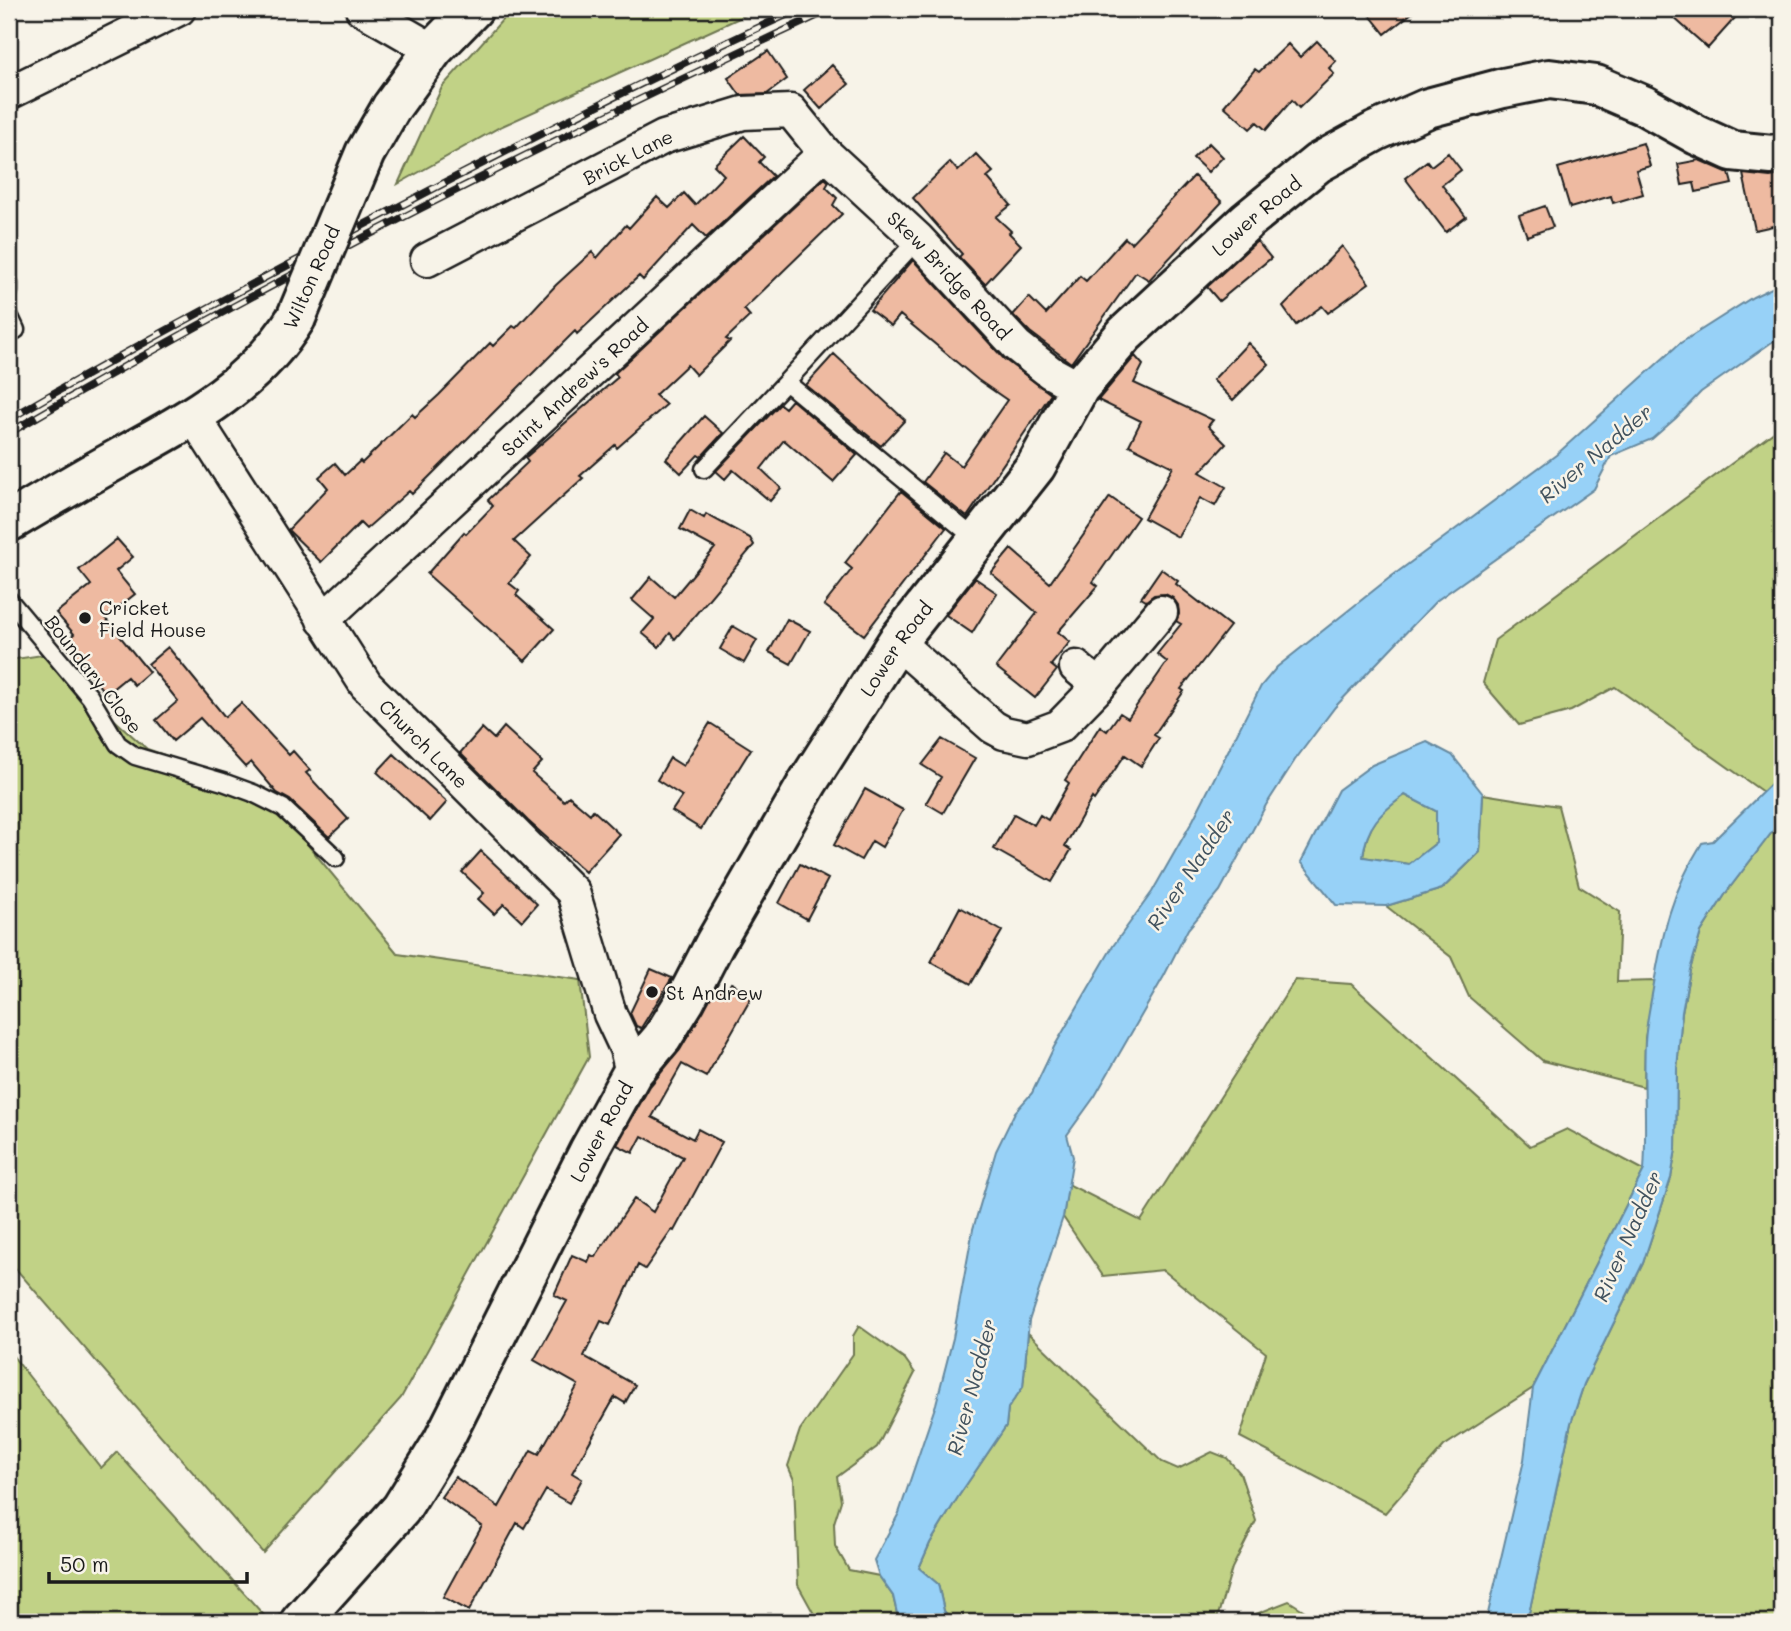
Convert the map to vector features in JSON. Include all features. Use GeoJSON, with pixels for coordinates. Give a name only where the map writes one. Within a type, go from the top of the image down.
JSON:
{"type":"FeatureCollection","features":[{"type":"Feature","properties":{"kind":"main road","name":"Wilton Road"},"geometry":{"type":"LineString","coordinates":[[9,522],[194,417],[235,387],[277,347],[296,318],[365,153],[391,108],[433,50],[473,9]]}},
{"type":"Feature","properties":{"kind":"main road","name":"Lower Road"},"geometry":{"type":"LineString","coordinates":[[300,1622],[401,1509],[443,1441],[589,1152],[632,1073],[662,1038],[685,1001],[715,943],[808,782],[897,642],[1036,466],[1079,388],[1125,334],[1248,220],[1318,163],[1376,131],[1428,108],[1549,79],[1596,85],[1645,106],[1732,151],[1772,155],[1782,153]]}},
{"type":"Feature","properties":{"kind":"street"},"geometry":{"type":"LineString","coordinates":[[9,93],[179,9]]}},
{"type":"Feature","properties":{"kind":"street"},"geometry":{"type":"LineString","coordinates":[[362,9],[433,50]]}},
{"type":"Feature","properties":{"kind":"street","name":"Brick Lane"},"geometry":{"type":"LineString","coordinates":[[427,260],[664,137],[743,113],[791,111],[825,153]]}},
{"type":"Feature","properties":{"kind":"street","name":"Skew Bridge Road"},"geometry":{"type":"LineString","coordinates":[[825,153],[918,239],[1017,346],[1049,372],[1079,388]]}},
{"type":"Feature","properties":{"kind":"street","name":"Saint Andrew's Road"},"geometry":{"type":"LineString","coordinates":[[323,620],[825,153]]}},
{"type":"Feature","properties":{"kind":"street","name":"Church Lane"},"geometry":{"type":"LineString","coordinates":[[194,417],[366,685],[573,892],[610,1014],[626,1048],[632,1073]]}},
{"type":"Feature","properties":{"kind":"street"},"geometry":{"type":"LineString","coordinates":[[897,642],[993,727],[1004,733],[1028,738],[1060,726],[1087,676],[1161,612]]}},
{"type":"Feature","properties":{"kind":"lane"},"geometry":{"type":"LineString","coordinates":[[704,469],[918,239]]}},
{"type":"Feature","properties":{"kind":"lane"},"geometry":{"type":"LineString","coordinates":[[9,283],[9,292]]}},
{"type":"Feature","properties":{"kind":"lane"},"geometry":{"type":"LineString","coordinates":[[9,315],[16,330],[9,334]]}},
{"type":"Feature","properties":{"kind":"lane"},"geometry":{"type":"LineString","coordinates":[[786,382],[978,541]]}},
{"type":"Feature","properties":{"kind":"lane","name":"Boundary Close"},"geometry":{"type":"LineString","coordinates":[[10,603],[90,697],[118,744],[135,756],[223,782],[283,808],[336,858]]}},
{"type":"Feature","properties":{"kind":"green space"},"geometry":{"type":"Polygon","coordinates":[[[512,9],[759,9],[500,127],[398,184],[442,87],[512,9]]]}},
{"type":"Feature","properties":{"kind":"green space"},"geometry":{"type":"Polygon","coordinates":[[[1782,426],[1782,773],[1763,792],[1615,687],[1571,711],[1519,725],[1483,683],[1495,640],[1782,426]]]}},
{"type":"Feature","properties":{"kind":"green space"},"geometry":{"type":"Polygon","coordinates":[[[42,655],[147,749],[261,788],[398,954],[580,980],[589,1057],[401,1398],[263,1553],[9,1261],[9,660],[42,655]]]}},
{"type":"Feature","properties":{"kind":"green space"},"geometry":{"type":"Polygon","coordinates":[[[1483,794],[1558,806],[1579,886],[1620,912],[1617,982],[1655,981],[1645,1038],[1644,1087],[1543,1061],[1469,997],[1451,957],[1386,906],[1442,889],[1480,852],[1483,794]]]}},
{"type":"Feature","properties":{"kind":"green space"},"geometry":{"type":"Polygon","coordinates":[[[1405,795],[1436,811],[1436,843],[1409,864],[1363,857],[1368,836],[1376,820],[1405,795]]]}},
{"type":"Feature","properties":{"kind":"green space"},"geometry":{"type":"Polygon","coordinates":[[[1782,819],[1782,1622],[1527,1622],[1571,1423],[1584,1384],[1643,1263],[1671,1178],[1676,1149],[1677,1069],[1682,1012],[1701,932],[1728,890],[1782,819]]]}},
{"type":"Feature","properties":{"kind":"green space"},"geometry":{"type":"Polygon","coordinates":[[[1295,980],[1351,984],[1530,1146],[1567,1129],[1644,1170],[1533,1388],[1444,1446],[1385,1513],[1240,1437],[1266,1353],[1163,1270],[1103,1276],[1063,1217],[1068,1184],[1141,1221],[1295,980]]]}},
{"type":"Feature","properties":{"kind":"green space"},"geometry":{"type":"Polygon","coordinates":[[[859,1326],[905,1359],[915,1373],[877,1447],[837,1477],[841,1501],[834,1523],[835,1546],[849,1570],[879,1576],[893,1596],[899,1622],[822,1622],[814,1614],[798,1585],[794,1480],[788,1466],[800,1430],[853,1354],[853,1336],[859,1326]]]}},
{"type":"Feature","properties":{"kind":"green space"},"geometry":{"type":"Polygon","coordinates":[[[1028,1333],[1162,1462],[1178,1469],[1212,1452],[1227,1458],[1240,1473],[1256,1521],[1232,1568],[1216,1622],[953,1622],[944,1611],[938,1584],[919,1568],[930,1543],[958,1497],[1006,1426],[1008,1408],[1023,1387],[1028,1333]]]}},
{"type":"Feature","properties":{"kind":"green space"},"geometry":{"type":"Polygon","coordinates":[[[9,1351],[101,1468],[117,1452],[270,1622],[9,1622],[9,1351]]]}},
{"type":"Feature","properties":{"kind":"green space"},"geometry":{"type":"Polygon","coordinates":[[[1289,1601],[1322,1622],[1236,1622],[1289,1601]]]}},
{"type":"Feature","properties":{"kind":"water","name":"River Nadder"},"geometry":{"type":"Polygon","coordinates":[[[1782,283],[1782,335],[1701,392],[1652,439],[1611,456],[1594,489],[1436,601],[1335,707],[1295,760],[1266,805],[1220,891],[1188,929],[1095,1096],[1067,1135],[1073,1157],[1063,1217],[1029,1321],[1023,1387],[1008,1408],[1006,1426],[958,1497],[930,1543],[919,1568],[938,1584],[944,1611],[953,1622],[899,1622],[893,1596],[879,1576],[874,1560],[899,1513],[936,1404],[953,1338],[973,1229],[996,1151],[1015,1112],[1032,1093],[1054,1047],[1113,946],[1152,892],[1193,820],[1261,686],[1277,667],[1388,579],[1556,455],[1679,344],[1753,297],[1782,283]]]}},
{"type":"Feature","properties":{"kind":"water"},"geometry":{"type":"Polygon","coordinates":[[[1427,742],[1452,755],[1483,794],[1480,852],[1442,889],[1386,906],[1336,905],[1301,862],[1338,790],[1372,765],[1427,742]],[[1405,795],[1371,828],[1363,857],[1409,864],[1436,843],[1436,811],[1405,795]]]}},
{"type":"Feature","properties":{"kind":"water","name":"River Nadder"},"geometry":{"type":"Polygon","coordinates":[[[1782,773],[1782,819],[1728,890],[1701,932],[1682,1012],[1677,1069],[1676,1149],[1671,1178],[1643,1263],[1584,1384],[1571,1423],[1527,1622],[1486,1622],[1524,1460],[1533,1388],[1644,1170],[1646,1029],[1670,913],[1691,861],[1702,843],[1713,841],[1782,773]]]}},
{"type":"Feature","properties":{"kind":"building"},"geometry":{"type":"Polygon","coordinates":[[[1365,9],[1417,9],[1385,34],[1365,9]]]}},
{"type":"Feature","properties":{"kind":"building"},"geometry":{"type":"Polygon","coordinates":[[[1664,9],[1743,9],[1708,48],[1664,9]]]}},
{"type":"Feature","properties":{"kind":"building"},"geometry":{"type":"Polygon","coordinates":[[[1317,41],[1336,61],[1329,68],[1334,74],[1299,108],[1292,100],[1266,130],[1257,122],[1250,129],[1224,106],[1255,69],[1259,72],[1288,44],[1300,57],[1317,41]]]}},
{"type":"Feature","properties":{"kind":"building"},"geometry":{"type":"Polygon","coordinates":[[[768,51],[787,79],[767,94],[740,95],[728,78],[768,51]]]}},
{"type":"Feature","properties":{"kind":"building"},"geometry":{"type":"Polygon","coordinates":[[[832,65],[849,84],[821,109],[804,90],[832,65]]]}},
{"type":"Feature","properties":{"kind":"building"},"geometry":{"type":"Polygon","coordinates":[[[744,136],[764,157],[759,162],[773,176],[706,238],[693,225],[643,280],[639,276],[577,334],[575,331],[412,494],[409,491],[366,529],[360,523],[321,562],[288,530],[328,488],[319,477],[335,463],[345,475],[360,461],[362,463],[412,414],[415,417],[439,395],[490,343],[493,346],[513,326],[516,328],[556,285],[592,252],[597,258],[626,225],[629,228],[657,197],[669,208],[684,193],[695,205],[724,175],[714,165],[744,136]]]}},
{"type":"Feature","properties":{"kind":"building"},"geometry":{"type":"Polygon","coordinates":[[[1209,143],[1223,157],[1208,172],[1193,158],[1209,143]]]}},
{"type":"Feature","properties":{"kind":"building"},"geometry":{"type":"Polygon","coordinates":[[[1643,143],[1650,166],[1636,170],[1643,194],[1613,203],[1611,196],[1570,208],[1558,168],[1643,143]]]}},
{"type":"Feature","properties":{"kind":"building"},"geometry":{"type":"Polygon","coordinates":[[[1448,153],[1461,170],[1442,185],[1466,217],[1446,232],[1405,178],[1427,161],[1431,166],[1448,153]]]}},
{"type":"Feature","properties":{"kind":"building"},"geometry":{"type":"Polygon","coordinates":[[[976,154],[993,172],[987,177],[1011,205],[996,217],[1021,245],[985,284],[959,257],[962,254],[913,198],[950,162],[958,171],[976,154]]]}},
{"type":"Feature","properties":{"kind":"building"},"geometry":{"type":"Polygon","coordinates":[[[1699,160],[1729,173],[1732,184],[1696,192],[1694,183],[1682,185],[1678,164],[1699,160]]]}},
{"type":"Feature","properties":{"kind":"building"},"geometry":{"type":"Polygon","coordinates":[[[1743,174],[1770,177],[1782,175],[1782,224],[1755,230],[1743,174]]]}},
{"type":"Feature","properties":{"kind":"building"},"geometry":{"type":"Polygon","coordinates":[[[1194,176],[1222,202],[1149,280],[1136,272],[1071,363],[1030,332],[1013,315],[1029,297],[1046,314],[1080,276],[1086,281],[1125,238],[1131,243],[1194,176]]]}},
{"type":"Feature","properties":{"kind":"building"},"geometry":{"type":"Polygon","coordinates":[[[825,178],[829,182],[826,187],[837,198],[833,205],[842,214],[744,309],[750,316],[726,339],[730,341],[696,375],[687,365],[655,395],[666,405],[580,476],[583,478],[514,541],[531,557],[509,583],[519,591],[516,595],[554,629],[525,661],[427,574],[464,532],[466,534],[493,506],[488,500],[528,462],[525,458],[618,377],[615,373],[825,178]]]}},
{"type":"Feature","properties":{"kind":"building"},"geometry":{"type":"Polygon","coordinates":[[[1545,206],[1553,227],[1527,236],[1519,215],[1545,206]]]}},
{"type":"Feature","properties":{"kind":"building"},"geometry":{"type":"Polygon","coordinates":[[[1257,241],[1271,258],[1219,301],[1207,287],[1257,241]]]}},
{"type":"Feature","properties":{"kind":"building"},"geometry":{"type":"Polygon","coordinates":[[[1342,246],[1369,283],[1328,313],[1322,306],[1296,325],[1283,307],[1342,246]]]}},
{"type":"Feature","properties":{"kind":"building"},"geometry":{"type":"Polygon","coordinates":[[[913,260],[1004,359],[1051,394],[967,517],[923,482],[944,453],[961,466],[1007,400],[978,380],[900,315],[891,326],[870,310],[913,260]]]}},
{"type":"Feature","properties":{"kind":"building"},"geometry":{"type":"Polygon","coordinates":[[[1248,343],[1269,364],[1233,400],[1213,380],[1248,343]]]}},
{"type":"Feature","properties":{"kind":"building"},"geometry":{"type":"Polygon","coordinates":[[[834,354],[905,420],[881,446],[806,385],[834,354]]]}},
{"type":"Feature","properties":{"kind":"building"},"geometry":{"type":"Polygon","coordinates":[[[1135,356],[1143,365],[1134,383],[1213,420],[1208,426],[1226,444],[1200,472],[1226,487],[1215,506],[1200,498],[1178,537],[1144,518],[1173,467],[1129,445],[1141,421],[1098,400],[1135,356]]]}},
{"type":"Feature","properties":{"kind":"building"},"geometry":{"type":"Polygon","coordinates":[[[792,400],[857,455],[833,482],[784,440],[761,469],[781,488],[770,501],[733,470],[725,479],[716,471],[780,404],[785,408],[792,400]]]}},
{"type":"Feature","properties":{"kind":"building"},"geometry":{"type":"Polygon","coordinates":[[[704,416],[723,433],[701,457],[698,455],[681,473],[666,459],[704,416]]]}},
{"type":"Feature","properties":{"kind":"building"},"geometry":{"type":"Polygon","coordinates":[[[901,491],[946,528],[864,635],[824,605],[852,569],[845,563],[901,491]]]}},
{"type":"Feature","properties":{"kind":"building"},"geometry":{"type":"Polygon","coordinates":[[[1110,497],[1138,517],[1093,582],[1098,586],[1058,632],[1070,642],[1051,665],[1057,670],[1035,698],[996,667],[1037,613],[991,573],[1011,549],[1050,583],[1110,497]]]}},
{"type":"Feature","properties":{"kind":"building"},"geometry":{"type":"Polygon","coordinates":[[[690,510],[704,518],[706,514],[750,538],[754,545],[675,639],[670,633],[659,647],[642,633],[654,619],[632,600],[651,577],[674,597],[715,548],[680,529],[690,510]]]}},
{"type":"Feature","properties":{"kind":"building"},"geometry":{"type":"Polygon","coordinates":[[[117,539],[133,557],[116,571],[135,594],[105,618],[149,672],[134,685],[127,677],[106,694],[64,643],[74,634],[56,613],[91,585],[79,570],[117,539]]]}},
{"type":"Feature","properties":{"kind":"building"},"geometry":{"type":"Polygon","coordinates":[[[1161,569],[1230,626],[1181,689],[1184,691],[1154,735],[1159,738],[1141,766],[1125,755],[1094,800],[1092,798],[1065,846],[1071,850],[1052,882],[994,849],[1014,814],[1034,825],[1040,815],[1048,820],[1069,783],[1065,780],[1100,726],[1107,731],[1120,713],[1128,718],[1167,662],[1157,654],[1181,624],[1176,621],[1179,614],[1178,605],[1173,598],[1165,594],[1154,595],[1146,601],[1141,598],[1161,569]]]}},
{"type":"Feature","properties":{"kind":"building"},"geometry":{"type":"Polygon","coordinates":[[[975,578],[997,593],[972,633],[946,615],[975,578]]]}},
{"type":"Feature","properties":{"kind":"building"},"geometry":{"type":"Polygon","coordinates":[[[787,619],[810,631],[791,664],[769,652],[787,619]]]}},
{"type":"Feature","properties":{"kind":"building"},"geometry":{"type":"Polygon","coordinates":[[[733,626],[757,640],[744,663],[720,649],[733,626]]]}},
{"type":"Feature","properties":{"kind":"building"},"geometry":{"type":"Polygon","coordinates":[[[168,647],[225,717],[241,703],[289,755],[293,751],[310,770],[306,773],[348,819],[329,837],[290,800],[277,793],[251,762],[245,767],[200,718],[173,741],[156,720],[178,701],[148,664],[168,647]]]}},
{"type":"Feature","properties":{"kind":"building"},"geometry":{"type":"Polygon","coordinates":[[[710,723],[751,749],[701,829],[672,811],[682,796],[657,780],[670,758],[683,766],[710,723]]]}},
{"type":"Feature","properties":{"kind":"building"},"geometry":{"type":"Polygon","coordinates":[[[504,727],[542,762],[532,773],[564,801],[569,796],[590,814],[593,810],[619,834],[585,872],[528,821],[460,753],[482,728],[494,739],[504,727]]]}},
{"type":"Feature","properties":{"kind":"building"},"geometry":{"type":"Polygon","coordinates":[[[942,739],[975,758],[943,813],[926,803],[941,777],[922,765],[942,739]]]}},
{"type":"Feature","properties":{"kind":"building"},"geometry":{"type":"Polygon","coordinates":[[[394,754],[447,802],[430,821],[377,772],[394,754]]]}},
{"type":"Feature","properties":{"kind":"building"},"geometry":{"type":"Polygon","coordinates":[[[865,789],[903,810],[882,847],[872,841],[861,860],[834,845],[865,789]]]}},
{"type":"Feature","properties":{"kind":"building"},"geometry":{"type":"Polygon","coordinates":[[[481,851],[537,904],[522,921],[504,904],[494,914],[478,899],[484,893],[462,872],[481,851]]]}},
{"type":"Feature","properties":{"kind":"building"},"geometry":{"type":"Polygon","coordinates":[[[800,864],[828,879],[807,919],[779,903],[800,864]]]}},
{"type":"Feature","properties":{"kind":"building"},"geometry":{"type":"Polygon","coordinates":[[[960,907],[1002,931],[971,984],[931,962],[960,907]]]}},
{"type":"Feature","properties":{"kind":"building","name":"St Andrew"},"geometry":{"type":"Polygon","coordinates":[[[651,969],[672,978],[641,1028],[636,1026],[630,1013],[651,969]]]}},
{"type":"Feature","properties":{"kind":"building"},"geometry":{"type":"Polygon","coordinates":[[[731,983],[753,995],[706,1077],[682,1064],[652,1117],[693,1139],[698,1129],[722,1142],[674,1231],[672,1230],[645,1269],[638,1265],[610,1325],[601,1321],[584,1356],[635,1385],[625,1403],[615,1397],[572,1473],[582,1479],[569,1503],[546,1490],[524,1528],[517,1523],[469,1611],[443,1597],[482,1526],[441,1497],[455,1477],[499,1507],[531,1450],[539,1454],[578,1385],[534,1360],[567,1301],[554,1295],[572,1255],[588,1262],[591,1255],[595,1257],[634,1199],[653,1212],[683,1157],[642,1136],[633,1153],[617,1145],[650,1086],[680,1050],[716,988],[725,993],[731,983]]]}},
{"type":"Feature","properties":{"kind":"railway"},"geometry":{"type":"LineString","coordinates":[[9,419],[173,327],[453,178],[799,9]]}},
{"type":"Feature","properties":{"kind":"railway"},"geometry":{"type":"LineString","coordinates":[[9,433],[210,319],[415,211],[622,108],[831,9]]}},
{"type":"Feature","properties":{"kind":"place","name":"Cricket Field House"},"geometry":{"type":"Point","coordinates":[85,618]}},
{"type":"Feature","properties":{"kind":"place","name":"St Andrew"},"geometry":{"type":"Point","coordinates":[652,992]}}]}
